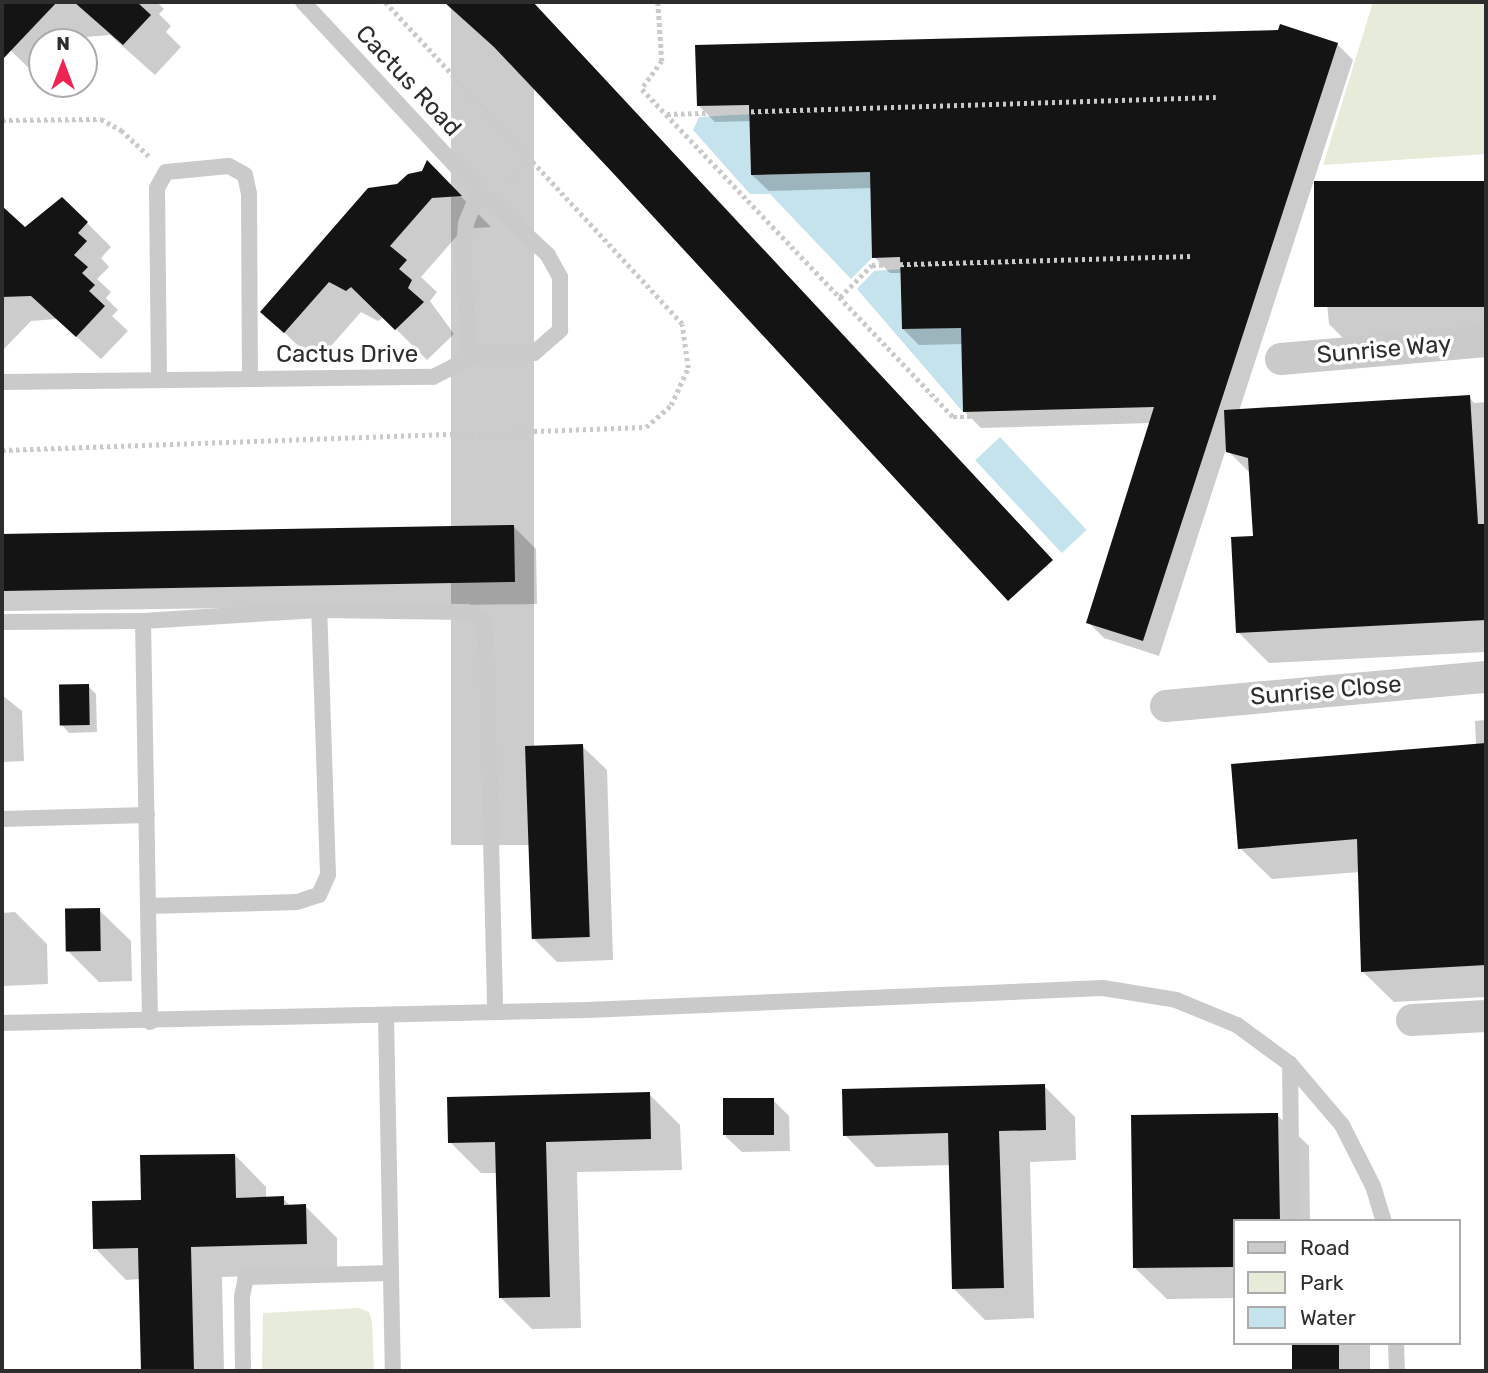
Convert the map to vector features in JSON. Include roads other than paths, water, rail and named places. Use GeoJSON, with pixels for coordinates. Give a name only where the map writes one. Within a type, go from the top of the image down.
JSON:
{"type":"FeatureCollection","features":[{"type":"Feature","properties":{"kind":"street","name":"Sunrise Way"},"geometry":{"type":"LineString","coordinates":[[1281,359],[1486,341]]}},
{"type":"Feature","properties":{"kind":"street","name":"Sunrise Close"},"geometry":{"type":"LineString","coordinates":[[1166,706],[1486,677]]}},
{"type":"Feature","properties":{"kind":"street"},"geometry":{"type":"LineString","coordinates":[[1412,1020],[1486,1016]]}},
{"type":"Feature","properties":{"kind":"lane","name":"Cactus Road"},"geometry":{"type":"LineString","coordinates":[[303,2],[484,196]]}},
{"type":"Feature","properties":{"kind":"lane"},"geometry":{"type":"LineString","coordinates":[[159,379],[158,188],[166,172],[229,166],[245,175],[249,194],[250,378]]}},
{"type":"Feature","properties":{"kind":"lane","name":"Cactus Drive"},"geometry":{"type":"LineString","coordinates":[[2,382],[433,377],[469,358],[492,352],[534,353],[560,330],[560,277],[554,266],[484,196]]}},
{"type":"Feature","properties":{"kind":"lane"},"geometry":{"type":"LineString","coordinates":[[469,358],[463,256],[466,224],[484,196]]}},
{"type":"Feature","properties":{"kind":"lane"},"geometry":{"type":"LineString","coordinates":[[148,906],[297,902],[319,895],[328,876],[319,610]]}},
{"type":"Feature","properties":{"kind":"lane"},"geometry":{"type":"LineString","coordinates":[[2,622],[142,621],[319,610],[467,612],[481,619],[486,634],[495,1012]]}},
{"type":"Feature","properties":{"kind":"lane"},"geometry":{"type":"LineString","coordinates":[[142,621],[150,1022]]}},
{"type":"Feature","properties":{"kind":"lane"},"geometry":{"type":"LineString","coordinates":[[2,819],[146,815]]}},
{"type":"Feature","properties":{"kind":"lane"},"geometry":{"type":"LineString","coordinates":[[2,1023],[150,1022],[495,1012],[1103,988],[1176,1000],[1237,1025],[1290,1064],[1342,1125],[1373,1186],[1383,1219]]}},
{"type":"Feature","properties":{"kind":"lane"},"geometry":{"type":"LineString","coordinates":[[386,1014],[393,1371]]}},
{"type":"Feature","properties":{"kind":"lane"},"geometry":{"type":"LineString","coordinates":[[1290,1064],[1292,1219]]}},
{"type":"Feature","properties":{"kind":"lane"},"geometry":{"type":"LineString","coordinates":[[243,1371],[242,1297],[246,1277],[390,1273]]}},
{"type":"Feature","properties":{"kind":"lane"},"geometry":{"type":"LineString","coordinates":[[1396,1345],[1397,1371]]}},
{"type":"Feature","properties":{"kind":"water"},"geometry":{"type":"Polygon","coordinates":[[[749,114],[751,175],[1182,163],[871,198],[872,258],[851,279],[770,194],[750,194],[693,130],[699,117],[749,114]]]}},
{"type":"Feature","properties":{"kind":"water"},"geometry":{"type":"Polygon","coordinates":[[[900,269],[902,329],[1132,323],[962,351],[963,412],[857,289],[874,271],[900,269]]]}},
{"type":"Feature","properties":{"kind":"water"},"geometry":{"type":"Polygon","coordinates":[[[1000,437],[1087,530],[1062,553],[975,460],[1000,437]]]}}]}
